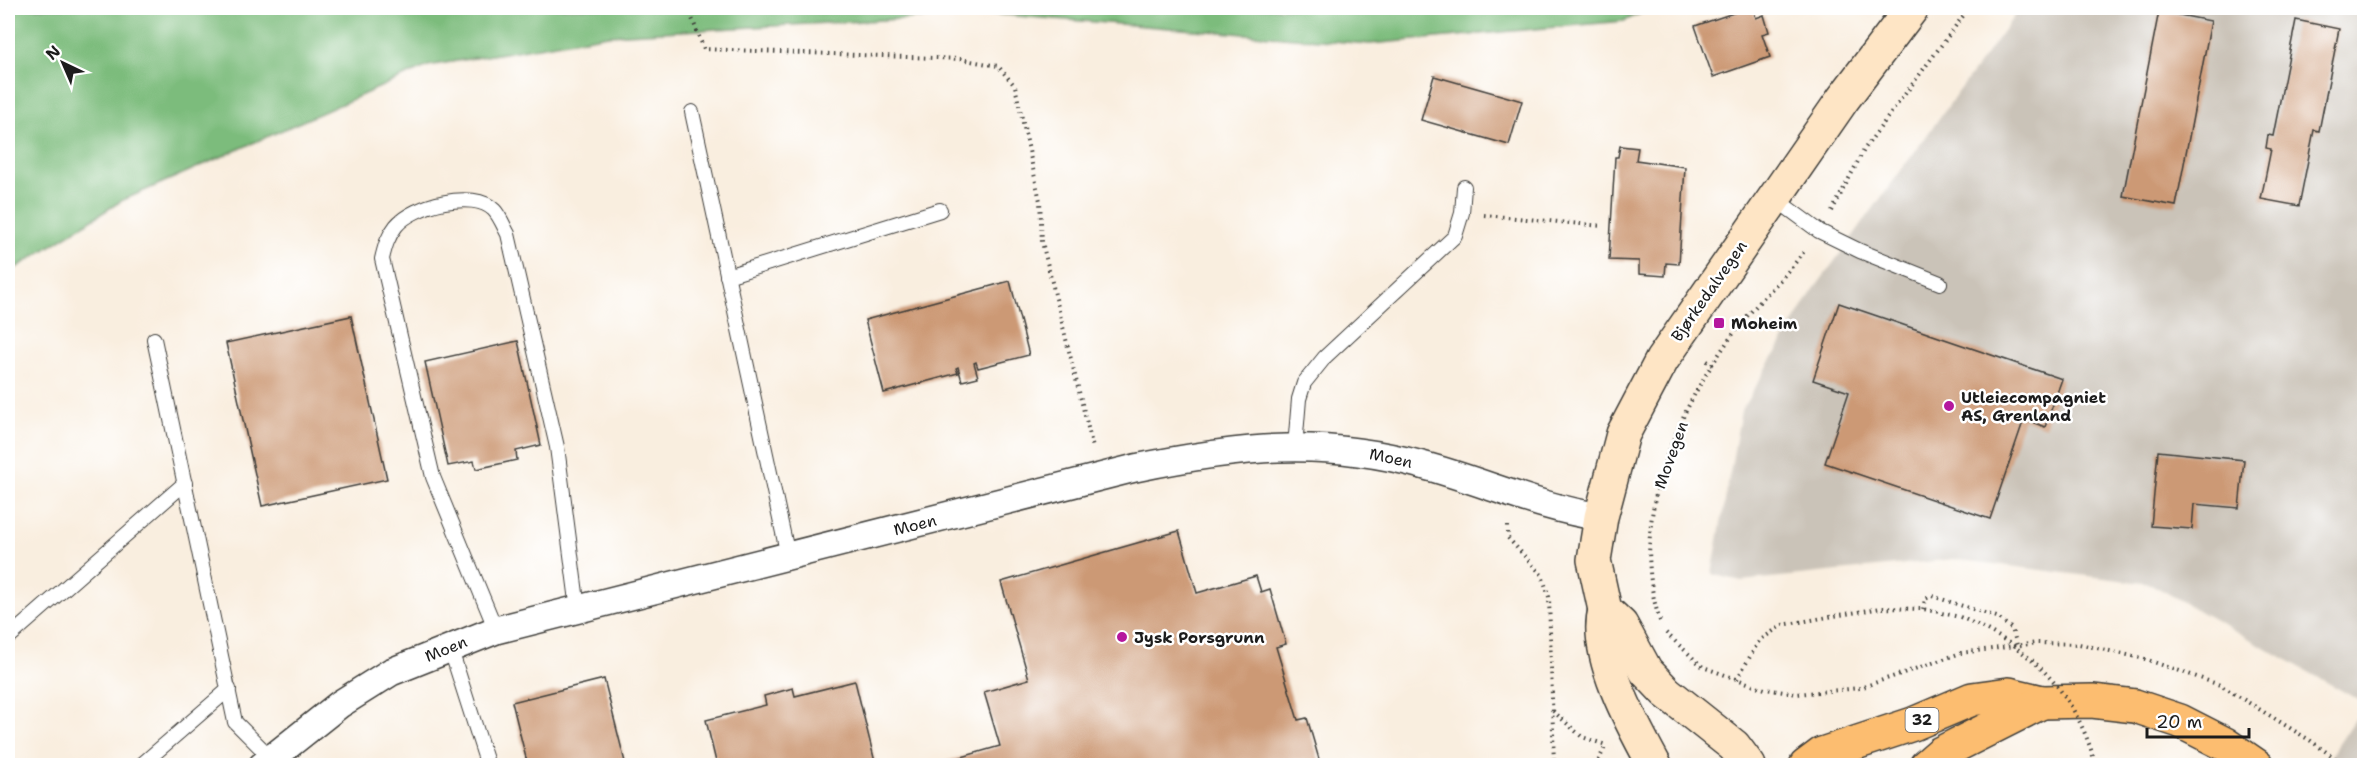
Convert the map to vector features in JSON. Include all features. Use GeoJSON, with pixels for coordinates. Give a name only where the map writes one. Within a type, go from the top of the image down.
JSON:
{"type":"FeatureCollection","features":[{"type":"Feature","properties":{"kind":"main road","name":"Bjørkedalvegen"},"geometry":{"type":"LineString","coordinates":[[1655,765],[1631,723],[1602,644],[1601,626],[1605,610],[1594,560],[1610,474],[1623,434],[1662,360],[1774,198],[1912,8]]}},
{"type":"Feature","properties":{"kind":"main road","name":"Bjørkedalvegen"},"geometry":{"type":"LineString","coordinates":[[1605,610],[1621,625],[1646,671],[1666,692],[1734,746],[1749,765]]}},
{"type":"Feature","properties":{"kind":"main road","name":"32"},"geometry":{"type":"LineString","coordinates":[[1806,765],[1822,754],[1912,724],[1972,699],[2009,694],[2042,702],[2092,701],[2135,706],[2180,721],[2224,744],[2257,765]]}},
{"type":"Feature","properties":{"kind":"main road","name":"32"},"geometry":{"type":"LineString","coordinates":[[1926,765],[1941,753],[2042,702]]}},
{"type":"Feature","properties":{"kind":"street","name":"Moen"},"geometry":{"type":"LineString","coordinates":[[267,762],[339,704],[391,672],[496,630],[1102,477],[1206,453],[1295,447],[1350,450],[1421,464],[1547,506],[1601,517]]}},
{"type":"Feature","properties":{"kind":"lane"},"geometry":{"type":"LineString","coordinates":[[692,112],[788,556]]}},
{"type":"Feature","properties":{"kind":"lane"},"geometry":{"type":"LineString","coordinates":[[1295,447],[1299,399],[1305,383],[1325,357],[1455,236],[1462,213],[1464,187]]}},
{"type":"Feature","properties":{"kind":"lane"},"geometry":{"type":"LineString","coordinates":[[496,630],[433,477],[382,259],[386,240],[398,224],[412,214],[460,198],[476,200],[494,209],[508,234],[557,447],[578,609]]}},
{"type":"Feature","properties":{"kind":"lane"},"geometry":{"type":"LineString","coordinates":[[1774,198],[1819,231],[1860,252],[1940,283]]}},
{"type":"Feature","properties":{"kind":"lane"},"geometry":{"type":"LineString","coordinates":[[727,276],[940,210]]}},
{"type":"Feature","properties":{"kind":"lane"},"geometry":{"type":"LineString","coordinates":[[154,339],[236,722],[267,762]]}},
{"type":"Feature","properties":{"kind":"lane"},"geometry":{"type":"LineString","coordinates":[[8,638],[185,483]]}},
{"type":"Feature","properties":{"kind":"lane"},"geometry":{"type":"LineString","coordinates":[[450,647],[488,765]]}},
{"type":"Feature","properties":{"kind":"lane"},"geometry":{"type":"LineString","coordinates":[[140,765],[229,689]]}},
{"type":"Feature","properties":{"kind":"path"},"geometry":{"type":"LineString","coordinates":[[688,8],[704,49],[960,59],[998,66],[1015,86],[1040,201],[1042,242],[1087,427],[1102,477]]}},
{"type":"Feature","properties":{"kind":"path","name":"Movegen"},"geometry":{"type":"LineString","coordinates":[[1923,609],[1881,608],[1782,625],[1759,641],[1737,679],[1703,668],[1668,635],[1659,621],[1648,575],[1652,515],[1659,483],[1675,439],[1713,365],[1740,326],[1785,276],[1819,231],[1838,201],[1865,148],[1969,8]]}},
{"type":"Feature","properties":{"kind":"path"},"geometry":{"type":"LineString","coordinates":[[1462,213],[1602,226]]}},
{"type":"Feature","properties":{"kind":"path"},"geometry":{"type":"LineString","coordinates":[[1707,361],[1713,365]]}},
{"type":"Feature","properties":{"kind":"path"},"geometry":{"type":"LineString","coordinates":[[1508,519],[1508,538],[1542,575],[1549,597],[1554,765]]}},
{"type":"Feature","properties":{"kind":"path"},"geometry":{"type":"LineString","coordinates":[[2018,645],[2012,628],[1997,617],[1932,596],[1925,599],[1923,609],[1960,617],[1990,630],[2037,662],[2070,703],[2085,734],[2096,765]]}},
{"type":"Feature","properties":{"kind":"path"},"geometry":{"type":"LineString","coordinates":[[1552,711],[1582,737],[1606,745]]}},
{"type":"Feature","properties":{"kind":"shaded area"},"geometry":{"type":"Polygon","coordinates":[[[2020,8],[2340,8],[2364,18],[2364,703],[2151,584],[1954,559],[1741,581],[1712,574],[1741,411],[1812,292],[2020,8]]]}},
{"type":"Feature","properties":{"kind":"shaded area"},"geometry":{"type":"Polygon","coordinates":[[[2364,706],[2364,765],[2325,765],[2364,706]]]}},
{"type":"Feature","properties":{"kind":"green space"},"geometry":{"type":"Polygon","coordinates":[[[8,8],[1652,8],[1624,21],[1370,44],[993,14],[608,35],[428,66],[121,201],[8,273],[8,8]]]}},
{"type":"Feature","properties":{"kind":"building"},"geometry":{"type":"Polygon","coordinates":[[[1753,8],[1756,18],[1764,15],[1769,32],[1762,34],[1770,57],[1713,77],[1695,26],[1753,8]]]}},
{"type":"Feature","properties":{"kind":"building"},"geometry":{"type":"Polygon","coordinates":[[[2159,11],[2211,21],[2176,206],[2123,196],[2159,11]]]}},
{"type":"Feature","properties":{"kind":"building"},"geometry":{"type":"Polygon","coordinates":[[[2296,20],[2339,29],[2319,131],[2314,130],[2299,206],[2261,199],[2271,149],[2266,148],[2268,135],[2273,136],[2296,20]]]}},
{"type":"Feature","properties":{"kind":"building"},"geometry":{"type":"Polygon","coordinates":[[[1434,76],[1522,101],[1509,145],[1421,120],[1434,76]]]}},
{"type":"Feature","properties":{"kind":"building"},"geometry":{"type":"Polygon","coordinates":[[[1620,146],[1638,148],[1636,160],[1685,167],[1679,264],[1666,263],[1665,276],[1639,274],[1639,261],[1609,260],[1615,157],[1618,157],[1620,146]]]}},
{"type":"Feature","properties":{"kind":"building"},"geometry":{"type":"Polygon","coordinates":[[[1010,281],[1029,355],[978,368],[976,362],[974,363],[978,377],[962,381],[958,367],[956,368],[958,373],[884,393],[865,320],[1010,281]]]}},
{"type":"Feature","properties":{"kind":"building","name":"Utleiecompagniet AS, Grenland"},"geometry":{"type":"Polygon","coordinates":[[[1839,303],[2062,379],[2045,427],[2024,419],[1990,519],[1825,463],[1849,392],[1813,380],[1839,303]]]}},
{"type":"Feature","properties":{"kind":"building"},"geometry":{"type":"Polygon","coordinates":[[[351,316],[387,479],[262,506],[226,343],[351,316]]]}},
{"type":"Feature","properties":{"kind":"building"},"geometry":{"type":"Polygon","coordinates":[[[518,341],[541,445],[516,451],[517,460],[476,469],[474,461],[448,466],[425,362],[518,341]]]}},
{"type":"Feature","properties":{"kind":"building"},"geometry":{"type":"Polygon","coordinates":[[[2158,451],[2244,460],[2239,508],[2194,504],[2192,529],[2151,526],[2158,451]]]}},
{"type":"Feature","properties":{"kind":"building"},"geometry":{"type":"Polygon","coordinates":[[[1179,531],[1197,593],[1256,576],[1261,592],[1270,589],[1286,644],[1276,647],[1298,720],[1307,718],[1321,766],[942,766],[941,763],[1000,746],[984,692],[1029,679],[1001,582],[1179,531]]]}},
{"type":"Feature","properties":{"kind":"building"},"geometry":{"type":"Polygon","coordinates":[[[604,679],[626,766],[528,766],[512,702],[604,679]]]}},
{"type":"Feature","properties":{"kind":"building"},"geometry":{"type":"Polygon","coordinates":[[[855,681],[876,766],[717,766],[706,720],[766,705],[764,696],[793,688],[795,696],[855,681]]]}},
{"type":"Feature","properties":{"kind":"place","name":"Moheim"},"geometry":{"type":"Point","coordinates":[1719,323]}},
{"type":"Feature","properties":{"kind":"place","name":"Utleiecompagniet AS, Grenland"},"geometry":{"type":"Point","coordinates":[1949,406]}},
{"type":"Feature","properties":{"kind":"place","name":"Jysk Porsgrunn"},"geometry":{"type":"Point","coordinates":[1122,637]}}]}
